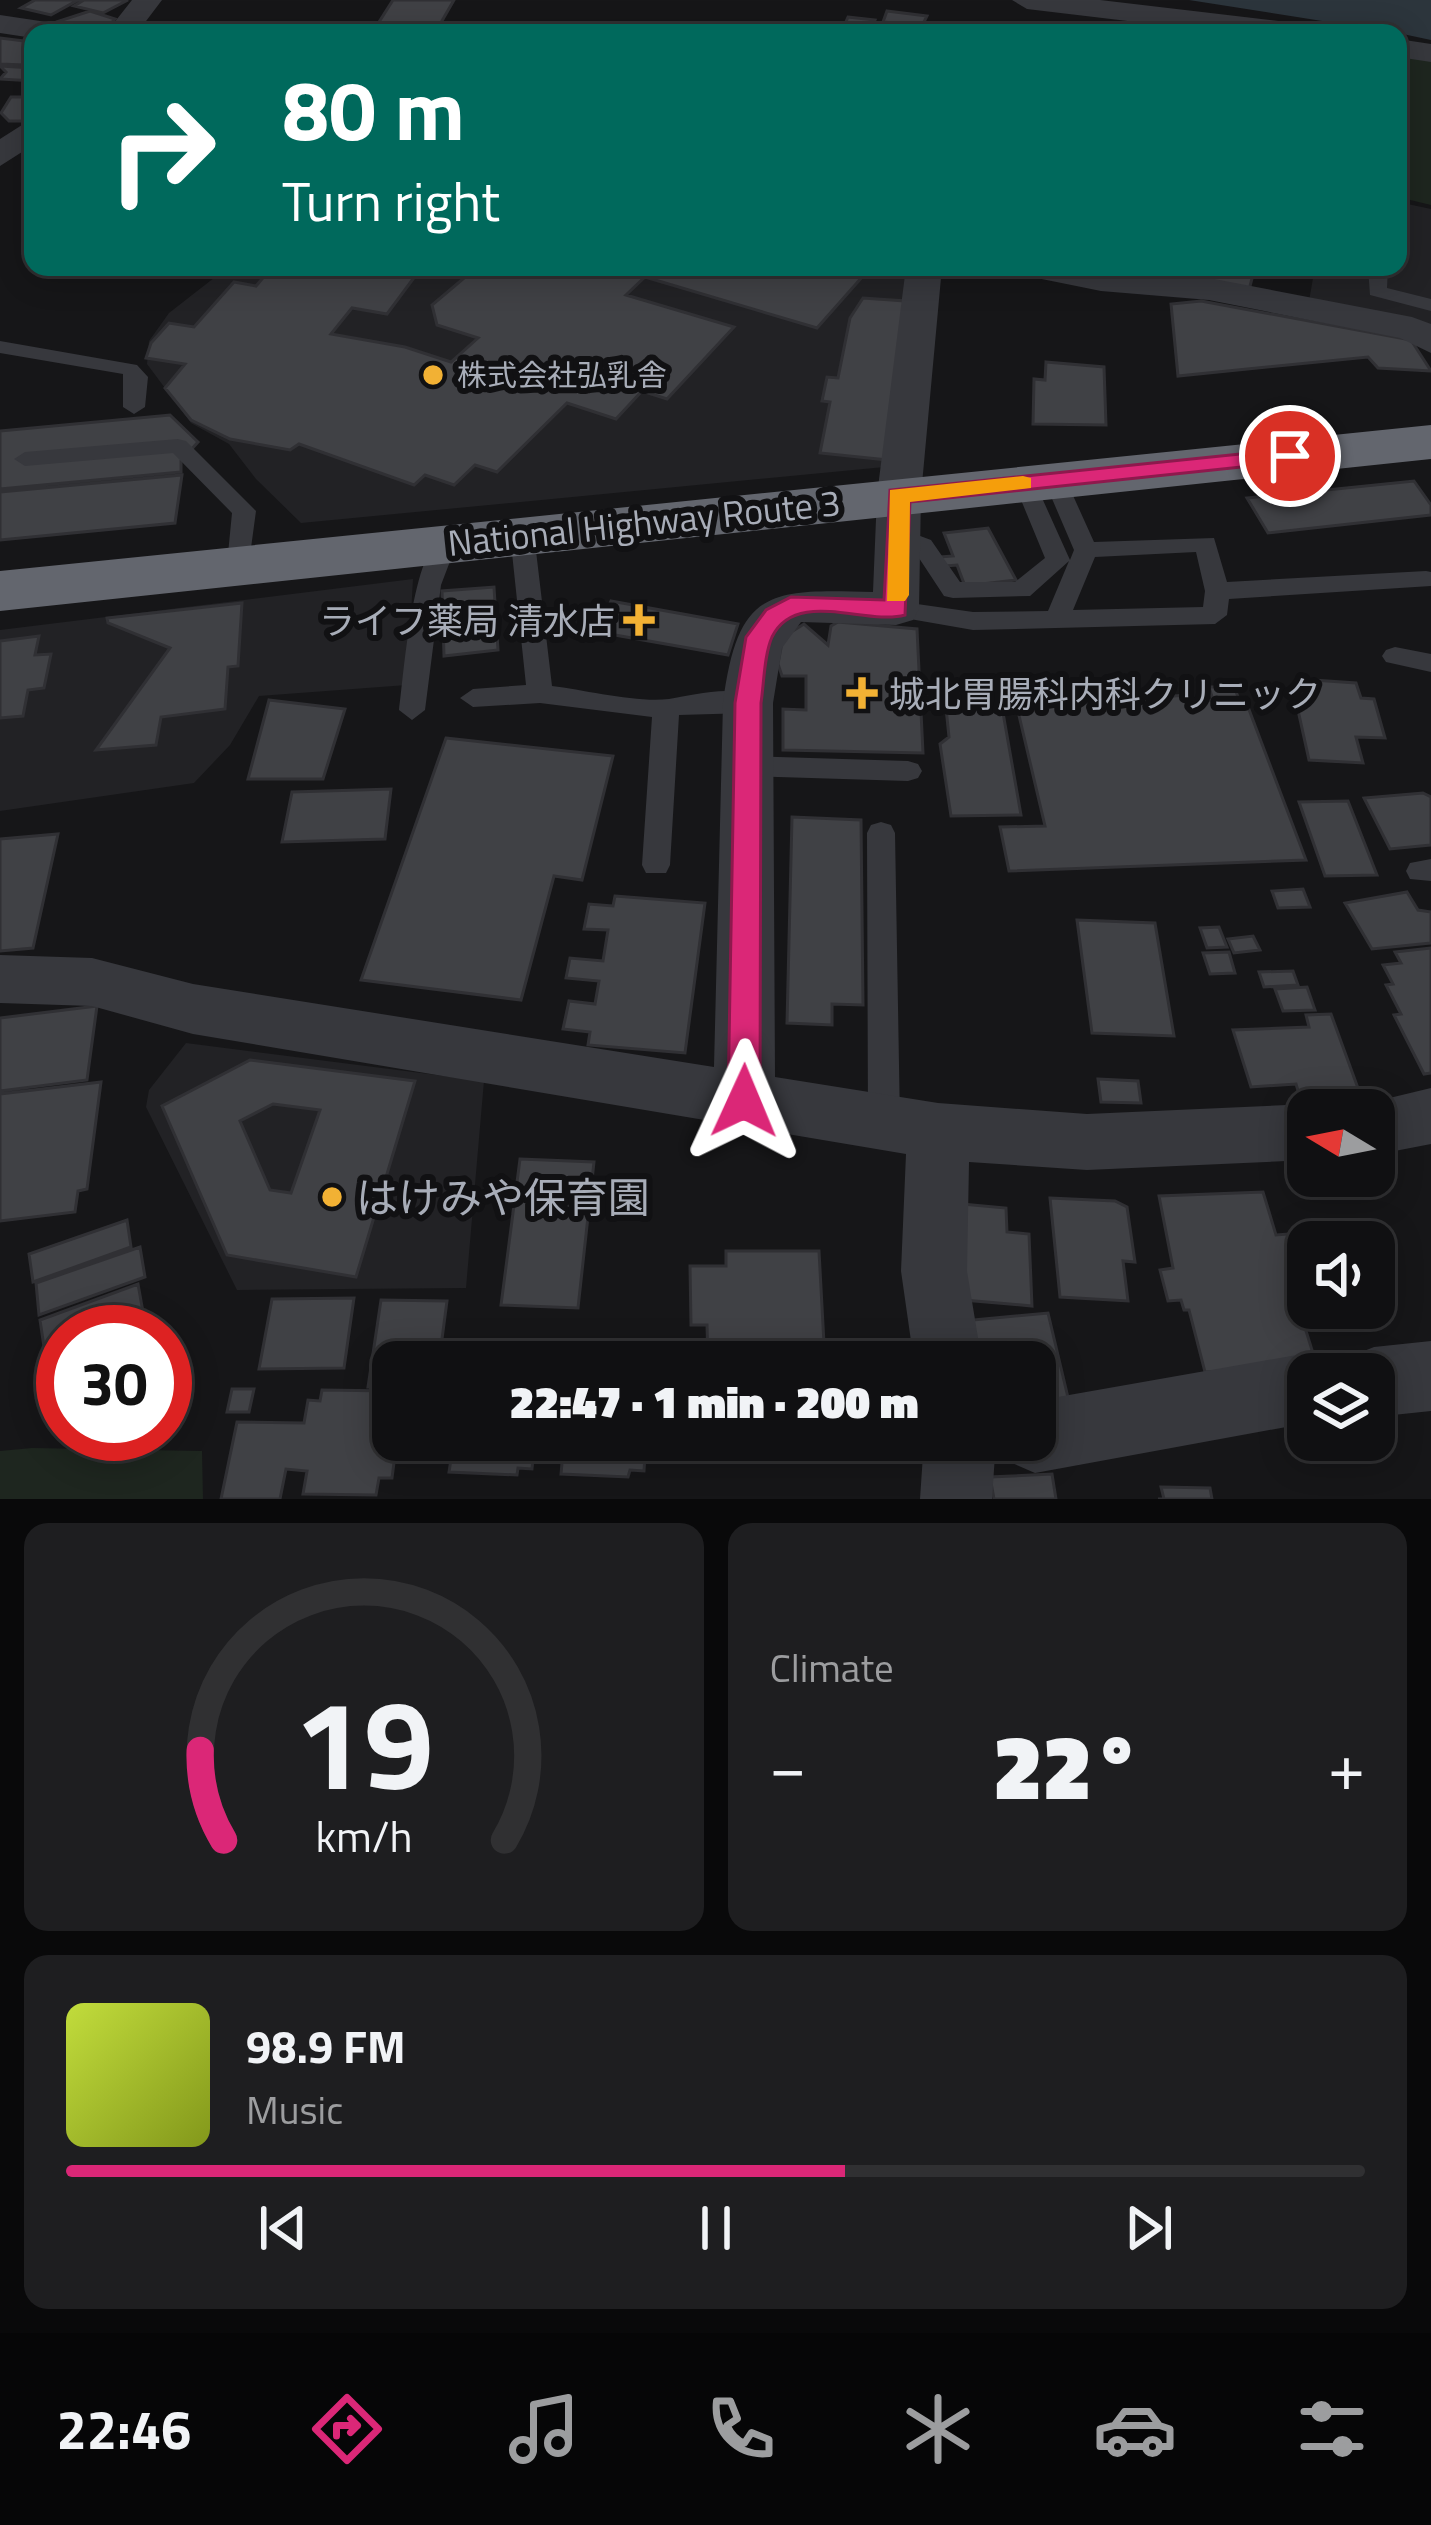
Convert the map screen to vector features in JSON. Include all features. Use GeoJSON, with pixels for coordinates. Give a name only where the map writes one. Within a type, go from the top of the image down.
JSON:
{"type":"FeatureCollection","features":[{"type":"Feature","properties":{"kind":"highway","name":"National Highway Route 3"},"geometry":{"type":"LineString","coordinates":[[0,591],[522,534],[897,515],[1040,481],[1431,442]]}},
{"type":"Feature","properties":{"kind":"street"},"geometry":{"type":"LineString","coordinates":[[128,24],[147,0]]}},
{"type":"Feature","properties":{"kind":"street"},"geometry":{"type":"LineString","coordinates":[[1027,0],[1228,24]]}},
{"type":"Feature","properties":{"kind":"street"},"geometry":{"type":"LineString","coordinates":[[744,1101],[748,703],[759,637],[791,606],[896,609],[897,515],[923,276]]}},
{"type":"Feature","properties":{"kind":"street"},"geometry":{"type":"LineString","coordinates":[[1081,276],[1209,289],[1429,326]]}},
{"type":"Feature","properties":{"kind":"street"},"geometry":{"type":"LineString","coordinates":[[0,979],[92,982],[193,1010],[911,1127],[1087,1142],[1287,1133]]}},
{"type":"Feature","properties":{"kind":"street"},"geometry":{"type":"LineString","coordinates":[[1395,1123],[1431,1116]]}},
{"type":"Feature","properties":{"kind":"street"},"geometry":{"type":"LineString","coordinates":[[911,1127],[945,1341]]}},
{"type":"Feature","properties":{"kind":"street"},"geometry":{"type":"LineString","coordinates":[[1395,1380],[1431,1376]]}},
{"type":"Feature","properties":{"kind":"street"},"geometry":{"type":"LineString","coordinates":[[1056,1433],[1287,1392]]}},
{"type":"Feature","properties":{"kind":"lane"},"geometry":{"type":"LineString","coordinates":[[1378,276],[1377,291],[1429,326]]}},
{"type":"Feature","properties":{"kind":"lane"},"geometry":{"type":"LineString","coordinates":[[0,347],[130,369],[137,377],[134,407]]}},
{"type":"Feature","properties":{"kind":"lane"},"geometry":{"type":"LineString","coordinates":[[25,459],[178,446],[244,511],[238,564]]}},
{"type":"Feature","properties":{"kind":"lane"},"geometry":{"type":"LineString","coordinates":[[897,515],[953,590],[1022,590],[1058,560],[1040,481]]}},
{"type":"Feature","properties":{"kind":"lane"},"geometry":{"type":"LineString","coordinates":[[1040,481],[1086,550]]}},
{"type":"Feature","properties":{"kind":"lane"},"geometry":{"type":"LineString","coordinates":[[522,534],[540,694]]}},
{"type":"Feature","properties":{"kind":"lane"},"geometry":{"type":"LineString","coordinates":[[412,710],[429,585],[445,543]]}},
{"type":"Feature","properties":{"kind":"lane"},"geometry":{"type":"LineString","coordinates":[[896,609],[973,621],[1215,615],[1217,591],[1206,544],[1086,550]]}},
{"type":"Feature","properties":{"kind":"lane"},"geometry":{"type":"LineString","coordinates":[[1057,619],[1086,550]]}},
{"type":"Feature","properties":{"kind":"lane"},"geometry":{"type":"LineString","coordinates":[[1217,591],[1426,579]]}},
{"type":"Feature","properties":{"kind":"lane"},"geometry":{"type":"LineString","coordinates":[[1394,656],[1431,664]]}},
{"type":"Feature","properties":{"kind":"lane"},"geometry":{"type":"LineString","coordinates":[[473,698],[540,694],[666,709],[688,702],[748,703]]}},
{"type":"Feature","properties":{"kind":"lane"},"geometry":{"type":"LineString","coordinates":[[656,865],[666,709]]}},
{"type":"Feature","properties":{"kind":"lane"},"geometry":{"type":"LineString","coordinates":[[749,766],[908,771]]}},
{"type":"Feature","properties":{"kind":"lane"},"geometry":{"type":"LineString","coordinates":[[881,833],[911,1127]]}},
{"type":"Feature","properties":{"kind":"shaded area"},"geometry":{"type":"Polygon","coordinates":[[[1189,0],[1431,0],[1431,40],[1407,35],[1407,24],[1341,24],[1189,0]]]}},
{"type":"Feature","properties":{"kind":"shaded area"},"geometry":{"type":"Polygon","coordinates":[[[1407,52],[1431,56],[1431,205],[1407,199],[1407,52]]]}},
{"type":"Feature","properties":{"kind":"shaded area"},"geometry":{"type":"Polygon","coordinates":[[[1407,204],[1431,209],[1431,332],[1309,301],[1313,276],[1407,276],[1407,204]]]}},
{"type":"Feature","properties":{"kind":"shaded area"},"geometry":{"type":"Polygon","coordinates":[[[216,276],[914,276],[895,466],[301,523],[256,479],[229,444],[191,423],[147,364],[149,341],[169,313],[216,276]]]}},
{"type":"Feature","properties":{"kind":"shaded area"},"geometry":{"type":"Polygon","coordinates":[[[413,579],[407,685],[259,696],[230,745],[194,783],[0,811],[0,630],[413,579]]]}},
{"type":"Feature","properties":{"kind":"shaded area","name":"はけみや保育園"},"geometry":{"type":"Polygon","coordinates":[[[186,1043],[484,1081],[466,1288],[237,1290],[146,1107],[149,1090],[186,1043]]]}},
{"type":"Feature","properties":{"kind":"shaded area"},"geometry":{"type":"Polygon","coordinates":[[[36,1448],[36,1461],[192,1461],[192,1451],[202,1451],[203,1499],[0,1499],[0,1451],[36,1448]]]}},
{"type":"Feature","properties":{"kind":"building"},"geometry":{"type":"Polygon","coordinates":[[[35,0],[78,0],[51,15],[21,8],[35,0]]]}},
{"type":"Feature","properties":{"kind":"building"},"geometry":{"type":"Polygon","coordinates":[[[84,0],[128,0],[103,13],[74,6],[84,0]]]}},
{"type":"Feature","properties":{"kind":"building"},"geometry":{"type":"Polygon","coordinates":[[[393,0],[454,0],[440,24],[378,24],[393,0]]]}},
{"type":"Feature","properties":{"kind":"building"},"geometry":{"type":"Polygon","coordinates":[[[90,11],[115,19],[110,24],[59,21],[90,11]]]}},
{"type":"Feature","properties":{"kind":"building"},"geometry":{"type":"Polygon","coordinates":[[[887,11],[927,16],[923,24],[883,22],[887,11]]]}},
{"type":"Feature","properties":{"kind":"building"},"geometry":{"type":"Polygon","coordinates":[[[848,17],[875,20],[873,24],[845,24],[848,17]]]}},
{"type":"Feature","properties":{"kind":"building"},"geometry":{"type":"Polygon","coordinates":[[[0,38],[24,41],[24,65],[0,64],[0,38]]]}},
{"type":"Feature","properties":{"kind":"building"},"geometry":{"type":"Polygon","coordinates":[[[0,66],[24,67],[24,80],[0,79],[6,72],[0,66]]]}},
{"type":"Feature","properties":{"kind":"building"},"geometry":{"type":"Polygon","coordinates":[[[11,97],[24,97],[24,121],[9,121],[1,113],[11,97]]]}},
{"type":"Feature","properties":{"kind":"building","name":"株式会社弘乳舎"},"geometry":{"type":"Polygon","coordinates":[[[264,276],[415,276],[387,314],[352,308],[331,334],[405,347],[451,362],[478,338],[437,325],[432,305],[466,276],[863,276],[817,328],[645,277],[626,295],[734,327],[667,399],[642,391],[616,419],[567,403],[497,472],[475,465],[454,485],[425,475],[414,485],[299,444],[290,450],[230,439],[191,420],[165,388],[185,364],[146,358],[151,343],[169,323],[194,327],[234,282],[256,286],[264,276]]]}},
{"type":"Feature","properties":{"kind":"building"},"geometry":{"type":"Polygon","coordinates":[[[1202,276],[1253,276],[1249,290],[1200,280],[1202,276]]]}},
{"type":"Feature","properties":{"kind":"building"},"geometry":{"type":"Polygon","coordinates":[[[863,298],[905,301],[888,460],[820,453],[830,402],[822,401],[827,377],[838,378],[850,318],[863,298]]]}},
{"type":"Feature","properties":{"kind":"building"},"geometry":{"type":"Polygon","coordinates":[[[1201,301],[1411,340],[1431,371],[1378,368],[1368,357],[1178,376],[1171,304],[1201,301]]]}},
{"type":"Feature","properties":{"kind":"building"},"geometry":{"type":"Polygon","coordinates":[[[1046,362],[1104,367],[1106,425],[1033,424],[1034,379],[1045,380],[1046,362]]]}},
{"type":"Feature","properties":{"kind":"building"},"geometry":{"type":"Polygon","coordinates":[[[170,415],[198,442],[181,461],[181,472],[0,489],[0,431],[170,415]]]}},
{"type":"Feature","properties":{"kind":"building"},"geometry":{"type":"Polygon","coordinates":[[[182,475],[175,523],[0,540],[0,492],[182,475]]]}},
{"type":"Feature","properties":{"kind":"building"},"geometry":{"type":"Polygon","coordinates":[[[1414,481],[1431,505],[1431,515],[1268,533],[1247,498],[1414,481]]]}},
{"type":"Feature","properties":{"kind":"building"},"geometry":{"type":"Polygon","coordinates":[[[988,528],[1016,580],[965,586],[957,565],[946,566],[939,557],[953,556],[944,533],[988,528]]]}},
{"type":"Feature","properties":{"kind":"building"},"geometry":{"type":"Polygon","coordinates":[[[494,587],[498,650],[444,656],[442,591],[494,587]]]}},
{"type":"Feature","properties":{"kind":"building"},"geometry":{"type":"Polygon","coordinates":[[[611,601],[738,624],[728,655],[598,632],[611,601]]]}},
{"type":"Feature","properties":{"kind":"building"},"geometry":{"type":"Polygon","coordinates":[[[242,603],[238,666],[228,667],[225,709],[161,717],[156,745],[96,750],[170,648],[108,623],[107,618],[242,603]]]}},
{"type":"Feature","properties":{"kind":"building","name":"城北胃腸科内科クリニック"},"geometry":{"type":"Polygon","coordinates":[[[838,622],[917,629],[923,753],[783,750],[783,709],[806,710],[806,676],[782,676],[778,664],[783,637],[804,624],[828,645],[831,626],[838,622]]]}},
{"type":"Feature","properties":{"kind":"building"},"geometry":{"type":"Polygon","coordinates":[[[39,636],[35,655],[51,654],[44,688],[28,690],[23,716],[0,718],[0,641],[39,636]]]}},
{"type":"Feature","properties":{"kind":"building"},"geometry":{"type":"Polygon","coordinates":[[[1313,680],[1356,683],[1361,698],[1374,699],[1385,738],[1356,737],[1363,763],[1309,760],[1294,692],[1316,693],[1313,680]]]}},
{"type":"Feature","properties":{"kind":"building"},"geometry":{"type":"Polygon","coordinates":[[[1209,687],[1234,687],[1239,699],[1245,699],[1306,860],[1009,871],[1000,827],[1045,826],[1017,707],[1187,695],[1189,701],[1213,700],[1209,687]]]}},
{"type":"Feature","properties":{"kind":"building"},"geometry":{"type":"Polygon","coordinates":[[[269,700],[345,709],[323,779],[248,779],[269,700]]]}},
{"type":"Feature","properties":{"kind":"building"},"geometry":{"type":"Polygon","coordinates":[[[1002,707],[1021,815],[951,816],[940,744],[949,737],[946,708],[1002,707]]]}},
{"type":"Feature","properties":{"kind":"building"},"geometry":{"type":"Polygon","coordinates":[[[446,738],[613,756],[582,880],[554,876],[521,1000],[361,980],[446,738]]]}},
{"type":"Feature","properties":{"kind":"building"},"geometry":{"type":"Polygon","coordinates":[[[391,789],[385,839],[282,842],[292,792],[391,789]]]}},
{"type":"Feature","properties":{"kind":"building"},"geometry":{"type":"Polygon","coordinates":[[[1423,793],[1431,797],[1431,845],[1390,849],[1364,798],[1423,793]]]}},
{"type":"Feature","properties":{"kind":"building"},"geometry":{"type":"Polygon","coordinates":[[[1348,801],[1377,875],[1325,876],[1299,802],[1348,801]]]}},
{"type":"Feature","properties":{"kind":"building"},"geometry":{"type":"Polygon","coordinates":[[[792,817],[861,820],[863,1005],[832,1004],[832,1025],[787,1023],[792,817]]]}},
{"type":"Feature","properties":{"kind":"building"},"geometry":{"type":"Polygon","coordinates":[[[58,834],[33,948],[0,951],[0,839],[58,834]]]}},
{"type":"Feature","properties":{"kind":"building"},"geometry":{"type":"Polygon","coordinates":[[[1303,889],[1310,907],[1278,908],[1272,891],[1303,889]]]}},
{"type":"Feature","properties":{"kind":"building"},"geometry":{"type":"Polygon","coordinates":[[[1407,892],[1418,910],[1431,912],[1431,943],[1372,949],[1345,903],[1407,892]]]}},
{"type":"Feature","properties":{"kind":"building"},"geometry":{"type":"Polygon","coordinates":[[[615,896],[705,903],[685,1053],[588,1045],[590,1032],[563,1029],[569,1001],[595,1004],[599,981],[566,978],[570,958],[603,961],[608,930],[584,929],[589,904],[613,906],[615,896]]]}},
{"type":"Feature","properties":{"kind":"building"},"geometry":{"type":"Polygon","coordinates":[[[1077,920],[1155,923],[1174,1036],[1092,1033],[1077,920]]]}},
{"type":"Feature","properties":{"kind":"building"},"geometry":{"type":"Polygon","coordinates":[[[1219,927],[1227,947],[1207,948],[1200,928],[1219,927]]]}},
{"type":"Feature","properties":{"kind":"building"},"geometry":{"type":"Polygon","coordinates":[[[1253,936],[1260,950],[1234,953],[1228,939],[1253,936]]]}},
{"type":"Feature","properties":{"kind":"building"},"geometry":{"type":"Polygon","coordinates":[[[1431,948],[1431,1073],[1424,1074],[1394,1015],[1401,1014],[1386,985],[1393,984],[1383,965],[1401,963],[1395,952],[1431,948]]]}},
{"type":"Feature","properties":{"kind":"building"},"geometry":{"type":"Polygon","coordinates":[[[1229,952],[1235,973],[1210,974],[1203,953],[1229,952]]]}},
{"type":"Feature","properties":{"kind":"building"},"geometry":{"type":"Polygon","coordinates":[[[1293,971],[1298,985],[1264,987],[1259,972],[1293,971]]]}},
{"type":"Feature","properties":{"kind":"building"},"geometry":{"type":"Polygon","coordinates":[[[1307,987],[1315,1010],[1283,1011],[1275,989],[1307,987]]]}},
{"type":"Feature","properties":{"kind":"building"},"geometry":{"type":"Polygon","coordinates":[[[97,1006],[87,1080],[0,1091],[0,1018],[97,1006]]]}},
{"type":"Feature","properties":{"kind":"building"},"geometry":{"type":"Polygon","coordinates":[[[1331,1014],[1358,1089],[1298,1089],[1296,1084],[1251,1087],[1233,1030],[1309,1027],[1306,1015],[1331,1014]]]}},
{"type":"Feature","properties":{"kind":"building"},"geometry":{"type":"Polygon","coordinates":[[[250,1060],[415,1081],[356,1277],[227,1255],[162,1106],[250,1060]],[[273,1104],[240,1121],[270,1190],[291,1193],[320,1110],[273,1104]]]}},
{"type":"Feature","properties":{"kind":"building"},"geometry":{"type":"Polygon","coordinates":[[[1098,1079],[1138,1081],[1141,1103],[1101,1102],[1098,1079]]]}},
{"type":"Feature","properties":{"kind":"building"},"geometry":{"type":"Polygon","coordinates":[[[101,1082],[87,1189],[78,1191],[75,1212],[0,1221],[0,1094],[101,1082]]]}},
{"type":"Feature","properties":{"kind":"building"},"geometry":{"type":"Polygon","coordinates":[[[520,1159],[594,1162],[578,1308],[501,1305],[520,1159]]]}},
{"type":"Feature","properties":{"kind":"building"},"geometry":{"type":"Polygon","coordinates":[[[1263,1192],[1276,1235],[1287,1234],[1287,1329],[1305,1329],[1313,1353],[1287,1353],[1287,1368],[1205,1372],[1189,1310],[1184,1310],[1181,1300],[1168,1301],[1160,1270],[1173,1268],[1159,1196],[1263,1192]]]}},
{"type":"Feature","properties":{"kind":"building"},"geometry":{"type":"Polygon","coordinates":[[[1050,1198],[1115,1201],[1127,1207],[1135,1262],[1123,1261],[1128,1301],[1060,1297],[1050,1198]]]}},
{"type":"Feature","properties":{"kind":"building"},"geometry":{"type":"Polygon","coordinates":[[[962,1204],[1006,1208],[1007,1232],[1029,1234],[1032,1306],[964,1300],[962,1204]]]}},
{"type":"Feature","properties":{"kind":"building"},"geometry":{"type":"Polygon","coordinates":[[[127,1220],[131,1247],[33,1282],[29,1254],[127,1220]]]}},
{"type":"Feature","properties":{"kind":"building"},"geometry":{"type":"Polygon","coordinates":[[[140,1247],[145,1277],[67,1305],[38,1305],[36,1283],[140,1247]]]}},
{"type":"Feature","properties":{"kind":"building"},"geometry":{"type":"Polygon","coordinates":[[[726,1251],[819,1251],[824,1341],[707,1341],[707,1325],[691,1325],[690,1266],[726,1266],[726,1251]]]}},
{"type":"Feature","properties":{"kind":"building"},"geometry":{"type":"Polygon","coordinates":[[[138,1284],[142,1305],[81,1305],[138,1284]]]}},
{"type":"Feature","properties":{"kind":"building"},"geometry":{"type":"Polygon","coordinates":[[[354,1298],[344,1368],[259,1369],[272,1299],[354,1298]]]}},
{"type":"Feature","properties":{"kind":"building"},"geometry":{"type":"Polygon","coordinates":[[[381,1300],[447,1301],[442,1341],[375,1341],[381,1300]]]}},
{"type":"Feature","properties":{"kind":"building"},"geometry":{"type":"Polygon","coordinates":[[[1048,1313],[1055,1341],[966,1341],[962,1321],[1048,1313]]]}},
{"type":"Feature","properties":{"kind":"building"},"geometry":{"type":"Polygon","coordinates":[[[1056,1347],[1070,1406],[1056,1407],[1056,1347]]]}},
{"type":"Feature","properties":{"kind":"building"},"geometry":{"type":"Polygon","coordinates":[[[232,1389],[254,1389],[249,1412],[227,1412],[232,1389]]]}},
{"type":"Feature","properties":{"kind":"building"},"geometry":{"type":"Polygon","coordinates":[[[322,1390],[372,1391],[372,1461],[394,1461],[392,1478],[379,1478],[376,1495],[303,1494],[307,1471],[286,1469],[280,1499],[221,1499],[237,1422],[304,1423],[308,1400],[320,1401],[322,1390]]]}},
{"type":"Feature","properties":{"kind":"building"},"geometry":{"type":"Polygon","coordinates":[[[451,1461],[533,1461],[532,1469],[518,1468],[517,1475],[449,1472],[451,1461]]]}},
{"type":"Feature","properties":{"kind":"building"},"geometry":{"type":"Polygon","coordinates":[[[562,1461],[645,1461],[644,1471],[630,1470],[628,1477],[561,1474],[562,1461]]]}},
{"type":"Feature","properties":{"kind":"building"},"geometry":{"type":"Polygon","coordinates":[[[1052,1474],[1056,1499],[994,1499],[990,1477],[1052,1474]]]}},
{"type":"Feature","properties":{"kind":"building"},"geometry":{"type":"Polygon","coordinates":[[[1161,1487],[1210,1488],[1212,1499],[1164,1499],[1161,1487]]]}},
{"type":"Feature","properties":{"kind":"slow traffic"},"geometry":{"type":"LineString","coordinates":[[896,595],[898,495],[1023,483]]}},
{"type":"Feature","properties":{"kind":"place","name":"株式会社弘乳舎"},"geometry":{"type":"Point","coordinates":[433,375]}},
{"type":"Feature","properties":{"kind":"place","name":"ライフ薬局 清水店"},"geometry":{"type":"Point","coordinates":[639,620]}},
{"type":"Feature","properties":{"kind":"place","name":"城北胃腸科内科クリニック"},"geometry":{"type":"Point","coordinates":[862,693]}},
{"type":"Feature","properties":{"kind":"place","name":"はけみや保育園"},"geometry":{"type":"Point","coordinates":[332,1197]}},
{"type":"Feature","properties":{"kind":"route"},"geometry":{"type":"LineString","coordinates":[[744,1101],[748,703],[759,637],[775,616],[791,606],[818,603],[896,609],[898,495],[1290,456]]}}]}
